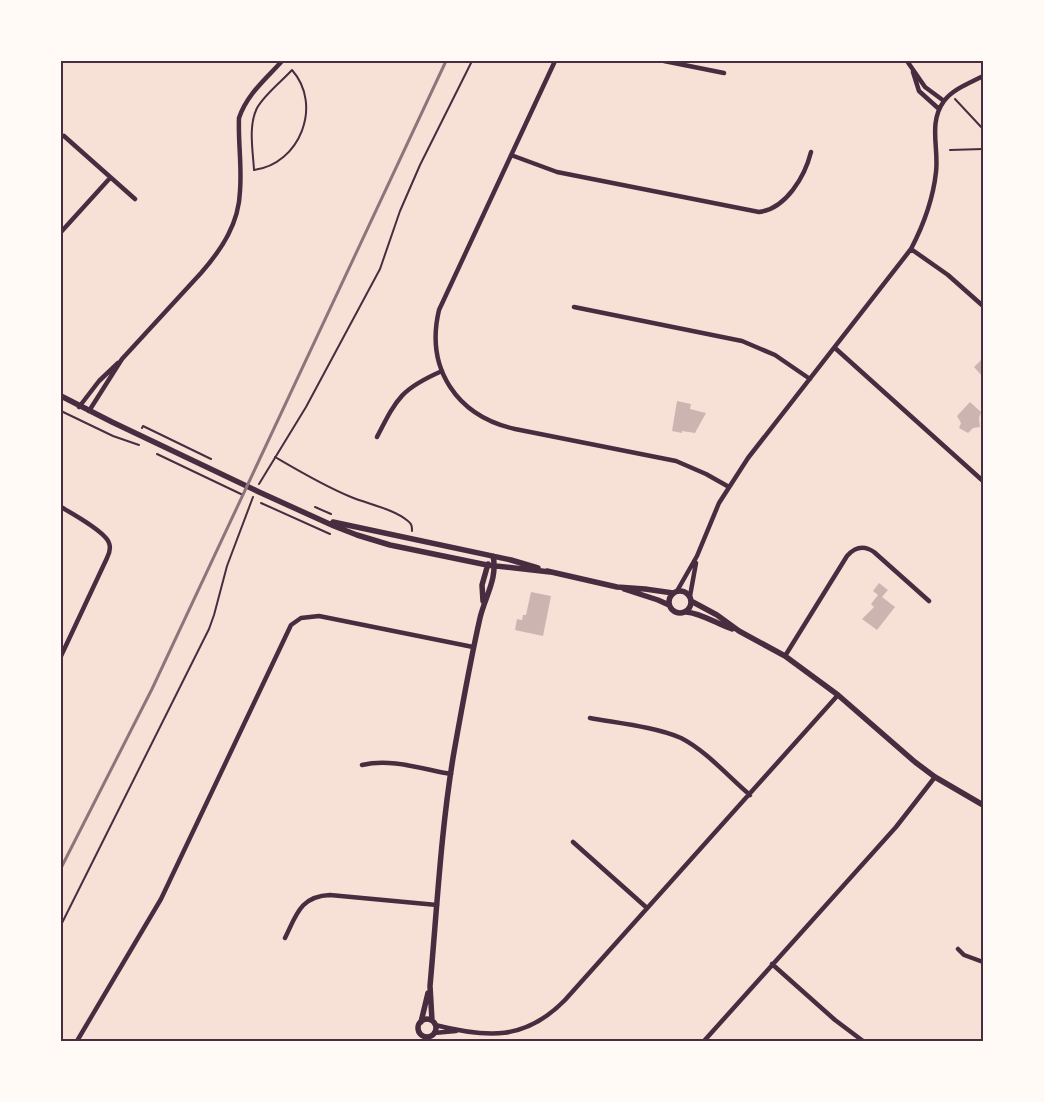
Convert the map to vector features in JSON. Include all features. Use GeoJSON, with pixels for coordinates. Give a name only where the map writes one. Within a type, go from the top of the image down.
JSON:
{"type":"FeatureCollection","features":[{"type":"Feature","properties":{"kind":"street"},"geometry":{"type":"LineString","coordinates":[[79,407],[99,381],[122,359],[214,259],[227,237],[235,218],[240,194],[239,118],[252,93],[282,61]]}},
{"type":"Feature","properties":{"kind":"street"},"geometry":{"type":"LineString","coordinates":[[555,61],[439,310],[435,335],[438,359],[442,371],[449,385],[464,404],[492,422],[515,429],[669,459],[691,467],[729,487]]}},
{"type":"Feature","properties":{"kind":"street"},"geometry":{"type":"LineString","coordinates":[[664,61],[724,73]]}},
{"type":"Feature","properties":{"kind":"street"},"geometry":{"type":"LineString","coordinates":[[907,61],[927,89],[944,101]]}},
{"type":"Feature","properties":{"kind":"street"},"geometry":{"type":"LineString","coordinates":[[912,69],[919,91],[939,109]]}},
{"type":"Feature","properties":{"kind":"street"},"geometry":{"type":"LineString","coordinates":[[669,605],[669,598],[675,592],[697,556],[712,517],[748,458],[911,249],[925,220],[934,192],[936,170],[935,120],[939,109],[951,94],[983,76]]}},
{"type":"Feature","properties":{"kind":"street"},"geometry":{"type":"LineString","coordinates":[[64,136],[135,199]]}},
{"type":"Feature","properties":{"kind":"street"},"geometry":{"type":"LineString","coordinates":[[511,155],[557,172],[759,212],[772,209],[783,201],[801,178],[811,152]]}},
{"type":"Feature","properties":{"kind":"street"},"geometry":{"type":"LineString","coordinates":[[61,232],[110,178]]}},
{"type":"Feature","properties":{"kind":"street"},"geometry":{"type":"LineString","coordinates":[[911,249],[948,275],[983,306]]}},
{"type":"Feature","properties":{"kind":"street"},"geometry":{"type":"LineString","coordinates":[[574,308],[742,342],[775,355],[810,379]]}},
{"type":"Feature","properties":{"kind":"street"},"geometry":{"type":"LineString","coordinates":[[835,348],[983,481]]}},
{"type":"Feature","properties":{"kind":"street"},"geometry":{"type":"LineString","coordinates":[[89,411],[122,359]]}},
{"type":"Feature","properties":{"kind":"street"},"geometry":{"type":"LineString","coordinates":[[377,437],[392,408],[403,393],[420,381],[442,371]]}},
{"type":"Feature","properties":{"kind":"street"},"geometry":{"type":"LineString","coordinates":[[61,396],[79,407],[314,517],[375,541],[487,566],[550,572]]}},
{"type":"Feature","properties":{"kind":"street"},"geometry":{"type":"LineString","coordinates":[[61,507],[104,536],[109,542],[109,547],[108,558],[61,656]]}},
{"type":"Feature","properties":{"kind":"street"},"geometry":{"type":"LineString","coordinates":[[314,517],[372,532],[511,560],[550,572],[617,587],[684,592],[690,599],[739,631],[785,656],[838,695],[935,777],[983,805]]}},
{"type":"Feature","properties":{"kind":"street"},"geometry":{"type":"LineString","coordinates":[[785,656],[847,556],[856,549],[865,548],[874,552],[929,601]]}},
{"type":"Feature","properties":{"kind":"street"},"geometry":{"type":"LineString","coordinates":[[483,602],[482,585],[487,566],[493,556]]}},
{"type":"Feature","properties":{"kind":"street"},"geometry":{"type":"LineString","coordinates":[[460,1031],[422,1038],[418,1028],[430,986],[451,774],[483,602],[490,587],[495,566],[493,556]]}},
{"type":"Feature","properties":{"kind":"street"},"geometry":{"type":"LineString","coordinates":[[686,612],[690,607],[697,556]]}},
{"type":"Feature","properties":{"kind":"street"},"geometry":{"type":"LineString","coordinates":[[617,587],[640,596],[658,600],[669,605],[676,613],[693,612],[717,624],[739,631]]}},
{"type":"Feature","properties":{"kind":"street"},"geometry":{"type":"LineString","coordinates":[[77,1041],[161,899],[291,625],[301,618],[319,616],[474,647]]}},
{"type":"Feature","properties":{"kind":"street"},"geometry":{"type":"LineString","coordinates":[[421,1022],[426,1019],[460,1031],[486,1034],[518,1031],[541,1021],[565,1000],[838,695]]}},
{"type":"Feature","properties":{"kind":"street"},"geometry":{"type":"LineString","coordinates":[[590,718],[655,730],[679,737],[699,750],[750,795]]}},
{"type":"Feature","properties":{"kind":"street"},"geometry":{"type":"LineString","coordinates":[[362,765],[388,762],[451,774]]}},
{"type":"Feature","properties":{"kind":"street"},"geometry":{"type":"LineString","coordinates":[[704,1041],[896,827],[935,777]]}},
{"type":"Feature","properties":{"kind":"street"},"geometry":{"type":"LineString","coordinates":[[573,842],[647,908]]}},
{"type":"Feature","properties":{"kind":"street"},"geometry":{"type":"LineString","coordinates":[[285,938],[299,909],[308,900],[317,896],[330,895],[438,905]]}},
{"type":"Feature","properties":{"kind":"street"},"geometry":{"type":"LineString","coordinates":[[958,949],[964,955],[983,962]]}},
{"type":"Feature","properties":{"kind":"street"},"geometry":{"type":"LineString","coordinates":[[772,964],[835,1020],[863,1041]]}},
{"type":"Feature","properties":{"kind":"street"},"geometry":{"type":"LineString","coordinates":[[430,986],[433,1023],[432,1037]]}},
{"type":"Feature","properties":{"kind":"path"},"geometry":{"type":"LineString","coordinates":[[61,925],[209,630],[229,559],[258,490],[275,457],[306,407],[380,269],[400,211],[472,61]]}},
{"type":"Feature","properties":{"kind":"path"},"geometry":{"type":"LineString","coordinates":[[292,70],[301,82],[306,100],[306,116],[302,131],[295,145],[283,156],[267,167],[254,170],[252,128],[254,117],[262,101],[292,70]]}},
{"type":"Feature","properties":{"kind":"path"},"geometry":{"type":"LineString","coordinates":[[951,94],[983,128]]}},
{"type":"Feature","properties":{"kind":"path"},"geometry":{"type":"LineString","coordinates":[[950,150],[983,149]]}},
{"type":"Feature","properties":{"kind":"path"},"geometry":{"type":"LineString","coordinates":[[61,411],[113,436],[139,445]]}},
{"type":"Feature","properties":{"kind":"path"},"geometry":{"type":"LineString","coordinates":[[156,453],[256,500]]}},
{"type":"Feature","properties":{"kind":"path"},"geometry":{"type":"LineString","coordinates":[[275,457],[304,474],[349,496],[380,507],[407,520],[412,526],[412,531],[404,530]]}},
{"type":"Feature","properties":{"kind":"path"},"geometry":{"type":"LineString","coordinates":[[308,504],[336,515]]}},
{"type":"Feature","properties":{"kind":"building"},"geometry":{"type":"Polygon","coordinates":[[[983,358],[983,377],[974,367],[983,358]]]}},
{"type":"Feature","properties":{"kind":"building"},"geometry":{"type":"Polygon","coordinates":[[[677,401],[691,404],[690,409],[706,413],[695,433],[672,431],[677,401]]]}},
{"type":"Feature","properties":{"kind":"building"},"geometry":{"type":"Polygon","coordinates":[[[970,402],[981,412],[979,418],[980,427],[973,428],[968,433],[959,428],[961,423],[957,416],[970,402]]]}},
{"type":"Feature","properties":{"kind":"building"},"geometry":{"type":"Polygon","coordinates":[[[879,583],[888,590],[882,597],[895,607],[877,630],[862,619],[874,607],[871,604],[878,595],[873,591],[879,583]]]}},
{"type":"Feature","properties":{"kind":"building"},"geometry":{"type":"Polygon","coordinates":[[[531,592],[551,596],[543,636],[515,630],[517,619],[522,620],[523,615],[526,615],[531,592]]]}},
{"type":"Feature","properties":{"kind":"railway"},"geometry":{"type":"LineString","coordinates":[[61,868],[152,689],[446,61]]}}]}
